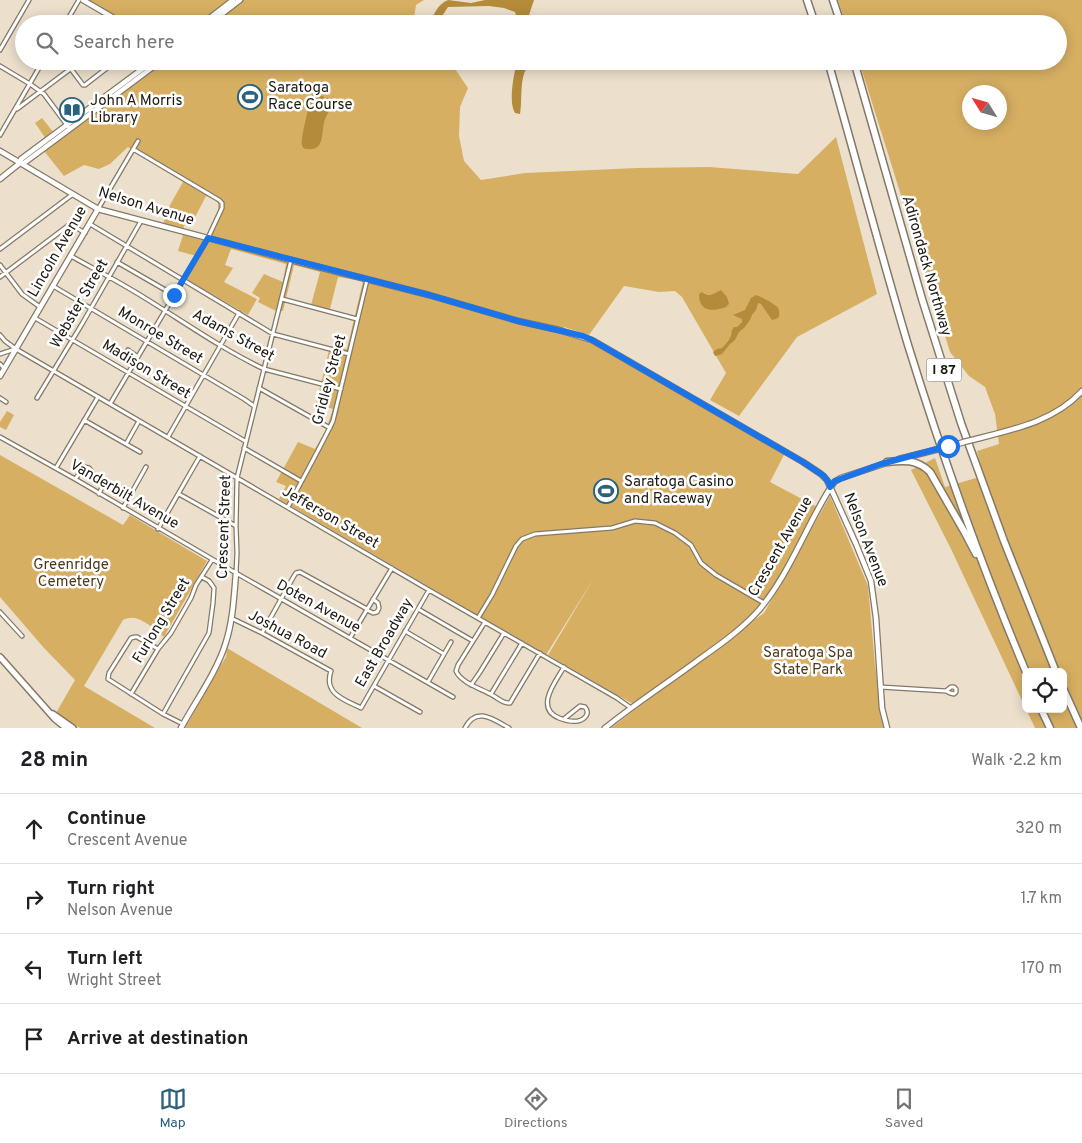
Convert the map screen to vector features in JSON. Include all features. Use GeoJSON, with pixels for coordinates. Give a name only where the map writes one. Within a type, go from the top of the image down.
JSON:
{"type":"FeatureCollection","features":[{"type":"Feature","properties":{"kind":"highway"},"geometry":{"type":"LineString","coordinates":[[807,0],[813,15]]}},
{"type":"Feature","properties":{"kind":"highway"},"geometry":{"type":"LineString","coordinates":[[833,0],[838,15]]}},
{"type":"Feature","properties":{"kind":"highway","name":"I 87"},"geometry":{"type":"LineString","coordinates":[[831,70],[908,346],[950,473],[1024,668]]}},
{"type":"Feature","properties":{"kind":"highway","name":"Adirondack Northway"},"geometry":{"type":"LineString","coordinates":[[857,70],[919,290],[961,423],[1004,540],[1054,668]]}},
{"type":"Feature","properties":{"kind":"highway"},"geometry":{"type":"LineString","coordinates":[[887,462],[900,460],[914,461],[930,472],[965,533],[994,592]]}},
{"type":"Feature","properties":{"kind":"highway"},"geometry":{"type":"LineString","coordinates":[[1067,697],[1081,728]]}},
{"type":"Feature","properties":{"kind":"highway"},"geometry":{"type":"LineString","coordinates":[[1044,713],[1050,728]]}},
{"type":"Feature","properties":{"kind":"main road"},"geometry":{"type":"LineString","coordinates":[[0,657],[48,712],[55,719],[70,728]]}},
{"type":"Feature","properties":{"kind":"street"},"geometry":{"type":"LineString","coordinates":[[20,15],[29,0]]}},
{"type":"Feature","properties":{"kind":"street"},"geometry":{"type":"LineString","coordinates":[[71,15],[81,0],[108,15]]}},
{"type":"Feature","properties":{"kind":"street"},"geometry":{"type":"LineString","coordinates":[[214,15],[233,0]]}},
{"type":"Feature","properties":{"kind":"street"},"geometry":{"type":"LineString","coordinates":[[221,15],[240,0]]}},
{"type":"Feature","properties":{"kind":"street"},"geometry":{"type":"LineString","coordinates":[[0,50],[15,24]]}},
{"type":"Feature","properties":{"kind":"street"},"geometry":{"type":"LineString","coordinates":[[0,66],[41,91],[68,127]]}},
{"type":"Feature","properties":{"kind":"street"},"geometry":{"type":"LineString","coordinates":[[0,135],[38,70]]}},
{"type":"Feature","properties":{"kind":"street"},"geometry":{"type":"LineString","coordinates":[[14,111],[70,70]]}},
{"type":"Feature","properties":{"kind":"street"},"geometry":{"type":"LineString","coordinates":[[72,70],[83,85],[104,70]]}},
{"type":"Feature","properties":{"kind":"street"},"geometry":{"type":"LineString","coordinates":[[0,179],[20,163],[31,158],[141,70]]}},
{"type":"Feature","properties":{"kind":"street"},"geometry":{"type":"LineString","coordinates":[[68,127],[147,70]]}},
{"type":"Feature","properties":{"kind":"street","name":"Lincoln Avenue"},"geometry":{"type":"LineString","coordinates":[[0,376],[2,366],[16,349],[35,318],[138,141]]}},
{"type":"Feature","properties":{"kind":"street"},"geometry":{"type":"LineString","coordinates":[[110,404],[208,238],[222,208],[221,202],[133,150]]}},
{"type":"Feature","properties":{"kind":"street","name":"Nelson Avenue"},"geometry":{"type":"LineString","coordinates":[[0,151],[98,209],[429,295],[592,340],[803,462],[824,476],[829,483],[871,581],[876,618],[882,708],[887,728]]}},
{"type":"Feature","properties":{"kind":"street"},"geometry":{"type":"LineString","coordinates":[[0,250],[73,194]]}},
{"type":"Feature","properties":{"kind":"street","name":"Webster Street"},"geometry":{"type":"LineString","coordinates":[[37,398],[141,221]]}},
{"type":"Feature","properties":{"kind":"street"},"geometry":{"type":"LineString","coordinates":[[90,224],[274,334],[349,354]]}},
{"type":"Feature","properties":{"kind":"street"},"geometry":{"type":"LineString","coordinates":[[0,277],[69,226],[72,225],[85,232]]}},
{"type":"Feature","properties":{"kind":"street","name":"Adams Street"},"geometry":{"type":"LineString","coordinates":[[71,256],[264,369],[340,389]]}},
{"type":"Feature","properties":{"kind":"street","name":"Crescent Street"},"geometry":{"type":"LineString","coordinates":[[182,726],[224,650],[231,618],[236,574],[237,478],[291,260]]}},
{"type":"Feature","properties":{"kind":"street"},"geometry":{"type":"LineString","coordinates":[[117,262],[174,295]]}},
{"type":"Feature","properties":{"kind":"street"},"geometry":{"type":"LineString","coordinates":[[0,265],[22,294],[41,307]]}},
{"type":"Feature","properties":{"kind":"street","name":"Gridley Street"},"geometry":{"type":"LineString","coordinates":[[288,507],[333,421],[367,280]]}},
{"type":"Feature","properties":{"kind":"street","name":"Monroe Street"},"geometry":{"type":"LineString","coordinates":[[53,286],[254,406]]}},
{"type":"Feature","properties":{"kind":"street"},"geometry":{"type":"LineString","coordinates":[[282,300],[357,319]]}},
{"type":"Feature","properties":{"kind":"street"},"geometry":{"type":"LineString","coordinates":[[168,438],[239,313]]}},
{"type":"Feature","properties":{"kind":"street","name":"Madison Street"},"geometry":{"type":"LineString","coordinates":[[35,318],[245,441]]}},
{"type":"Feature","properties":{"kind":"street","name":"Jefferson Street"},"geometry":{"type":"LineString","coordinates":[[0,335],[16,349],[53,371],[564,667],[617,698],[631,709]]}},
{"type":"Feature","properties":{"kind":"street"},"geometry":{"type":"LineString","coordinates":[[0,354],[16,349]]}},
{"type":"Feature","properties":{"kind":"street"},"geometry":{"type":"LineString","coordinates":[[128,350],[138,356]]}},
{"type":"Feature","properties":{"kind":"street"},"geometry":{"type":"LineString","coordinates":[[259,388],[330,428]]}},
{"type":"Feature","properties":{"kind":"street","name":"Crescent Avenue"},"geometry":{"type":"LineString","coordinates":[[606,728],[734,634],[747,622],[764,603],[791,560],[834,482],[887,462],[1042,420],[1069,404],[1082,391]]}},
{"type":"Feature","properties":{"kind":"street"},"geometry":{"type":"LineString","coordinates":[[56,468],[98,397]]}},
{"type":"Feature","properties":{"kind":"street"},"geometry":{"type":"LineString","coordinates":[[0,398],[6,402]]}},
{"type":"Feature","properties":{"kind":"street"},"geometry":{"type":"LineString","coordinates":[[84,420],[140,452]]}},
{"type":"Feature","properties":{"kind":"street"},"geometry":{"type":"LineString","coordinates":[[126,444],[139,421]]}},
{"type":"Feature","properties":{"kind":"street","name":"Vanderbilt Avenue"},"geometry":{"type":"LineString","coordinates":[[0,437],[236,574]]}},
{"type":"Feature","properties":{"kind":"street"},"geometry":{"type":"LineString","coordinates":[[244,448],[301,481]]}},
{"type":"Feature","properties":{"kind":"street"},"geometry":{"type":"LineString","coordinates":[[158,529],[200,456]]}},
{"type":"Feature","properties":{"kind":"street"},"geometry":{"type":"LineString","coordinates":[[75,479],[85,467],[89,468],[102,485],[100,494]]}},
{"type":"Feature","properties":{"kind":"street"},"geometry":{"type":"LineString","coordinates":[[123,508],[146,467]]}},
{"type":"Feature","properties":{"kind":"street"},"geometry":{"type":"LineString","coordinates":[[179,494],[236,526]]}},
{"type":"Feature","properties":{"kind":"street"},"geometry":{"type":"LineString","coordinates":[[478,618],[492,595],[516,546],[522,539],[534,534],[612,528],[635,521],[655,523],[675,533],[691,545],[701,563],[716,575],[764,603]]}},
{"type":"Feature","properties":{"kind":"street","name":"Furlong Street"},"geometry":{"type":"LineString","coordinates":[[131,694],[158,649],[171,632],[191,598],[196,585],[212,560]]}},
{"type":"Feature","properties":{"kind":"street"},"geometry":{"type":"LineString","coordinates":[[350,638],[392,568]]}},
{"type":"Feature","properties":{"kind":"street"},"geometry":{"type":"LineString","coordinates":[[262,633],[298,572],[367,609],[377,612],[380,608],[373,599]]}},
{"type":"Feature","properties":{"kind":"street","name":"Doten Avenue"},"geometry":{"type":"LineString","coordinates":[[236,574],[453,696]]}},
{"type":"Feature","properties":{"kind":"street"},"geometry":{"type":"LineString","coordinates":[[163,714],[209,633],[214,603],[214,588],[209,581],[202,577]]}},
{"type":"Feature","properties":{"kind":"street","name":"East Broadway"},"geometry":{"type":"LineString","coordinates":[[361,708],[430,590]]}},
{"type":"Feature","properties":{"kind":"street"},"geometry":{"type":"LineString","coordinates":[[418,609],[473,641]]}},
{"type":"Feature","properties":{"kind":"street"},"geometry":{"type":"LineString","coordinates":[[0,612],[22,636]]}},
{"type":"Feature","properties":{"kind":"street","name":"Joshua Road"},"geometry":{"type":"LineString","coordinates":[[231,618],[331,671],[328,678],[332,690],[337,695],[361,708]]}},
{"type":"Feature","properties":{"kind":"street"},"geometry":{"type":"LineString","coordinates":[[485,622],[456,671],[458,675],[480,690],[506,703],[510,703],[540,653]]}},
{"type":"Feature","properties":{"kind":"street"},"geometry":{"type":"LineString","coordinates":[[405,631],[444,654]]}},
{"type":"Feature","properties":{"kind":"street"},"geometry":{"type":"LineString","coordinates":[[471,684],[504,633]]}},
{"type":"Feature","properties":{"kind":"street"},"geometry":{"type":"LineString","coordinates":[[158,649],[144,640],[135,637],[131,638],[109,673],[108,679],[182,726]]}},
{"type":"Feature","properties":{"kind":"street"},"geometry":{"type":"LineString","coordinates":[[428,682],[450,642]]}},
{"type":"Feature","properties":{"kind":"street"},"geometry":{"type":"LineString","coordinates":[[491,694],[522,643]]}},
{"type":"Feature","properties":{"kind":"street"},"geometry":{"type":"LineString","coordinates":[[564,667],[550,692],[547,703],[550,710],[552,714],[564,719],[577,721],[584,719],[587,715],[587,709],[577,706],[564,719]]}},
{"type":"Feature","properties":{"kind":"street"},"geometry":{"type":"LineString","coordinates":[[374,686],[420,712]]}},
{"type":"Feature","properties":{"kind":"street"},"geometry":{"type":"LineString","coordinates":[[880,687],[946,690]]}},
{"type":"Feature","properties":{"kind":"street"},"geometry":{"type":"LineString","coordinates":[[466,728],[474,717],[481,716],[488,717],[508,728]]}},
{"type":"Feature","properties":{"kind":"green space"},"geometry":{"type":"Polygon","coordinates":[[[88,0],[424,0],[416,5],[414,15],[114,15],[88,0]]]}},
{"type":"Feature","properties":{"kind":"green space"},"geometry":{"type":"Polygon","coordinates":[[[838,0],[1082,0],[1082,728],[1035,728],[1028,713],[1067,713],[1067,668],[1022,668],[1022,700],[951,549],[911,470],[935,458],[945,487],[983,476],[977,451],[999,444],[995,414],[985,387],[969,376],[950,352],[862,70],[1067,70],[1067,15],[843,15],[838,0]]]}},
{"type":"Feature","properties":{"kind":"green space","name":"Saratoga Race Course"},"geometry":{"type":"Polygon","coordinates":[[[151,70],[456,70],[468,88],[460,107],[459,136],[464,161],[481,180],[525,173],[637,168],[709,167],[798,174],[836,137],[877,294],[797,337],[739,416],[710,400],[726,373],[682,297],[675,291],[659,292],[624,286],[589,335],[564,327],[563,332],[592,340],[786,451],[770,482],[819,508],[787,568],[758,610],[733,635],[764,613],[830,496],[868,586],[875,665],[884,728],[611,728],[698,661],[633,704],[548,655],[594,578],[546,655],[279,499],[286,486],[276,482],[298,442],[315,449],[325,432],[333,409],[316,404],[330,346],[347,349],[363,281],[338,277],[330,309],[311,305],[320,272],[294,265],[283,311],[276,311],[258,302],[260,298],[252,293],[264,274],[283,282],[286,264],[231,249],[225,265],[233,268],[224,282],[257,299],[248,315],[186,279],[200,257],[178,251],[183,235],[204,240],[218,210],[218,201],[206,196],[193,221],[187,219],[183,229],[163,224],[170,205],[183,182],[128,147],[110,164],[99,169],[84,165],[64,176],[44,151],[151,70]]]}},
{"type":"Feature","properties":{"kind":"green space"},"geometry":{"type":"Polygon","coordinates":[[[42,118],[54,133],[46,139],[35,123],[42,118]]]}},
{"type":"Feature","properties":{"kind":"green space"},"geometry":{"type":"Polygon","coordinates":[[[7,411],[14,415],[6,430],[0,427],[0,422],[7,411]]]}},
{"type":"Feature","properties":{"kind":"green space","name":"Greenridge Cemetery"},"geometry":{"type":"Polygon","coordinates":[[[0,455],[123,525],[130,515],[207,561],[164,637],[139,619],[129,618],[123,620],[84,686],[155,728],[80,728],[56,713],[75,680],[44,648],[0,597],[0,455]]]}},
{"type":"Feature","properties":{"kind":"green space"},"geometry":{"type":"Polygon","coordinates":[[[227,648],[362,728],[185,728],[226,657],[227,648]]]}},
{"type":"Feature","properties":{"kind":"shaded area"},"geometry":{"type":"Polygon","coordinates":[[[448,0],[471,3],[485,0],[534,0],[529,15],[516,15],[515,12],[504,8],[489,6],[448,7],[443,15],[434,15],[442,4],[448,0]]]}},
{"type":"Feature","properties":{"kind":"shaded area"},"geometry":{"type":"Polygon","coordinates":[[[515,70],[526,70],[522,86],[520,114],[515,113],[512,102],[515,70]]]}},
{"type":"Feature","properties":{"kind":"shaded area"},"geometry":{"type":"Polygon","coordinates":[[[315,92],[325,98],[333,98],[333,101],[325,120],[319,145],[313,149],[306,149],[302,145],[302,137],[312,96],[315,92]]]}},
{"type":"Feature","properties":{"kind":"shaded area"},"geometry":{"type":"Polygon","coordinates":[[[721,290],[727,297],[729,304],[726,307],[711,310],[701,304],[699,294],[702,292],[711,295],[721,290]]]}},
{"type":"Feature","properties":{"kind":"shaded area"},"geometry":{"type":"Polygon","coordinates":[[[756,295],[777,307],[779,317],[772,320],[761,304],[758,303],[750,320],[739,332],[735,340],[722,354],[715,356],[713,352],[724,346],[730,338],[734,327],[737,327],[742,322],[742,319],[733,315],[745,310],[751,298],[756,295]]]}},
{"type":"Feature","properties":{"kind":"place","name":"Saratoga Race Course"},"geometry":{"type":"Point","coordinates":[250,97]}},
{"type":"Feature","properties":{"kind":"place","name":"John A Morris Library"},"geometry":{"type":"Point","coordinates":[72,110]}},
{"type":"Feature","properties":{"kind":"place","name":"Saratoga Casino and Raceway"},"geometry":{"type":"Point","coordinates":[606,491]}},
{"type":"Feature","properties":{"kind":"route"},"geometry":{"type":"LineString","coordinates":[[174,295],[208,238],[429,295],[518,321],[583,336],[697,399],[803,462],[824,476],[830,487],[841,478],[881,464],[948,446]]}},
{"type":"Feature","properties":{"kind":"park label","name":"Saratoga Spa State Park"},"geometry":{"type":"Point","coordinates":[808,662]}}]}
